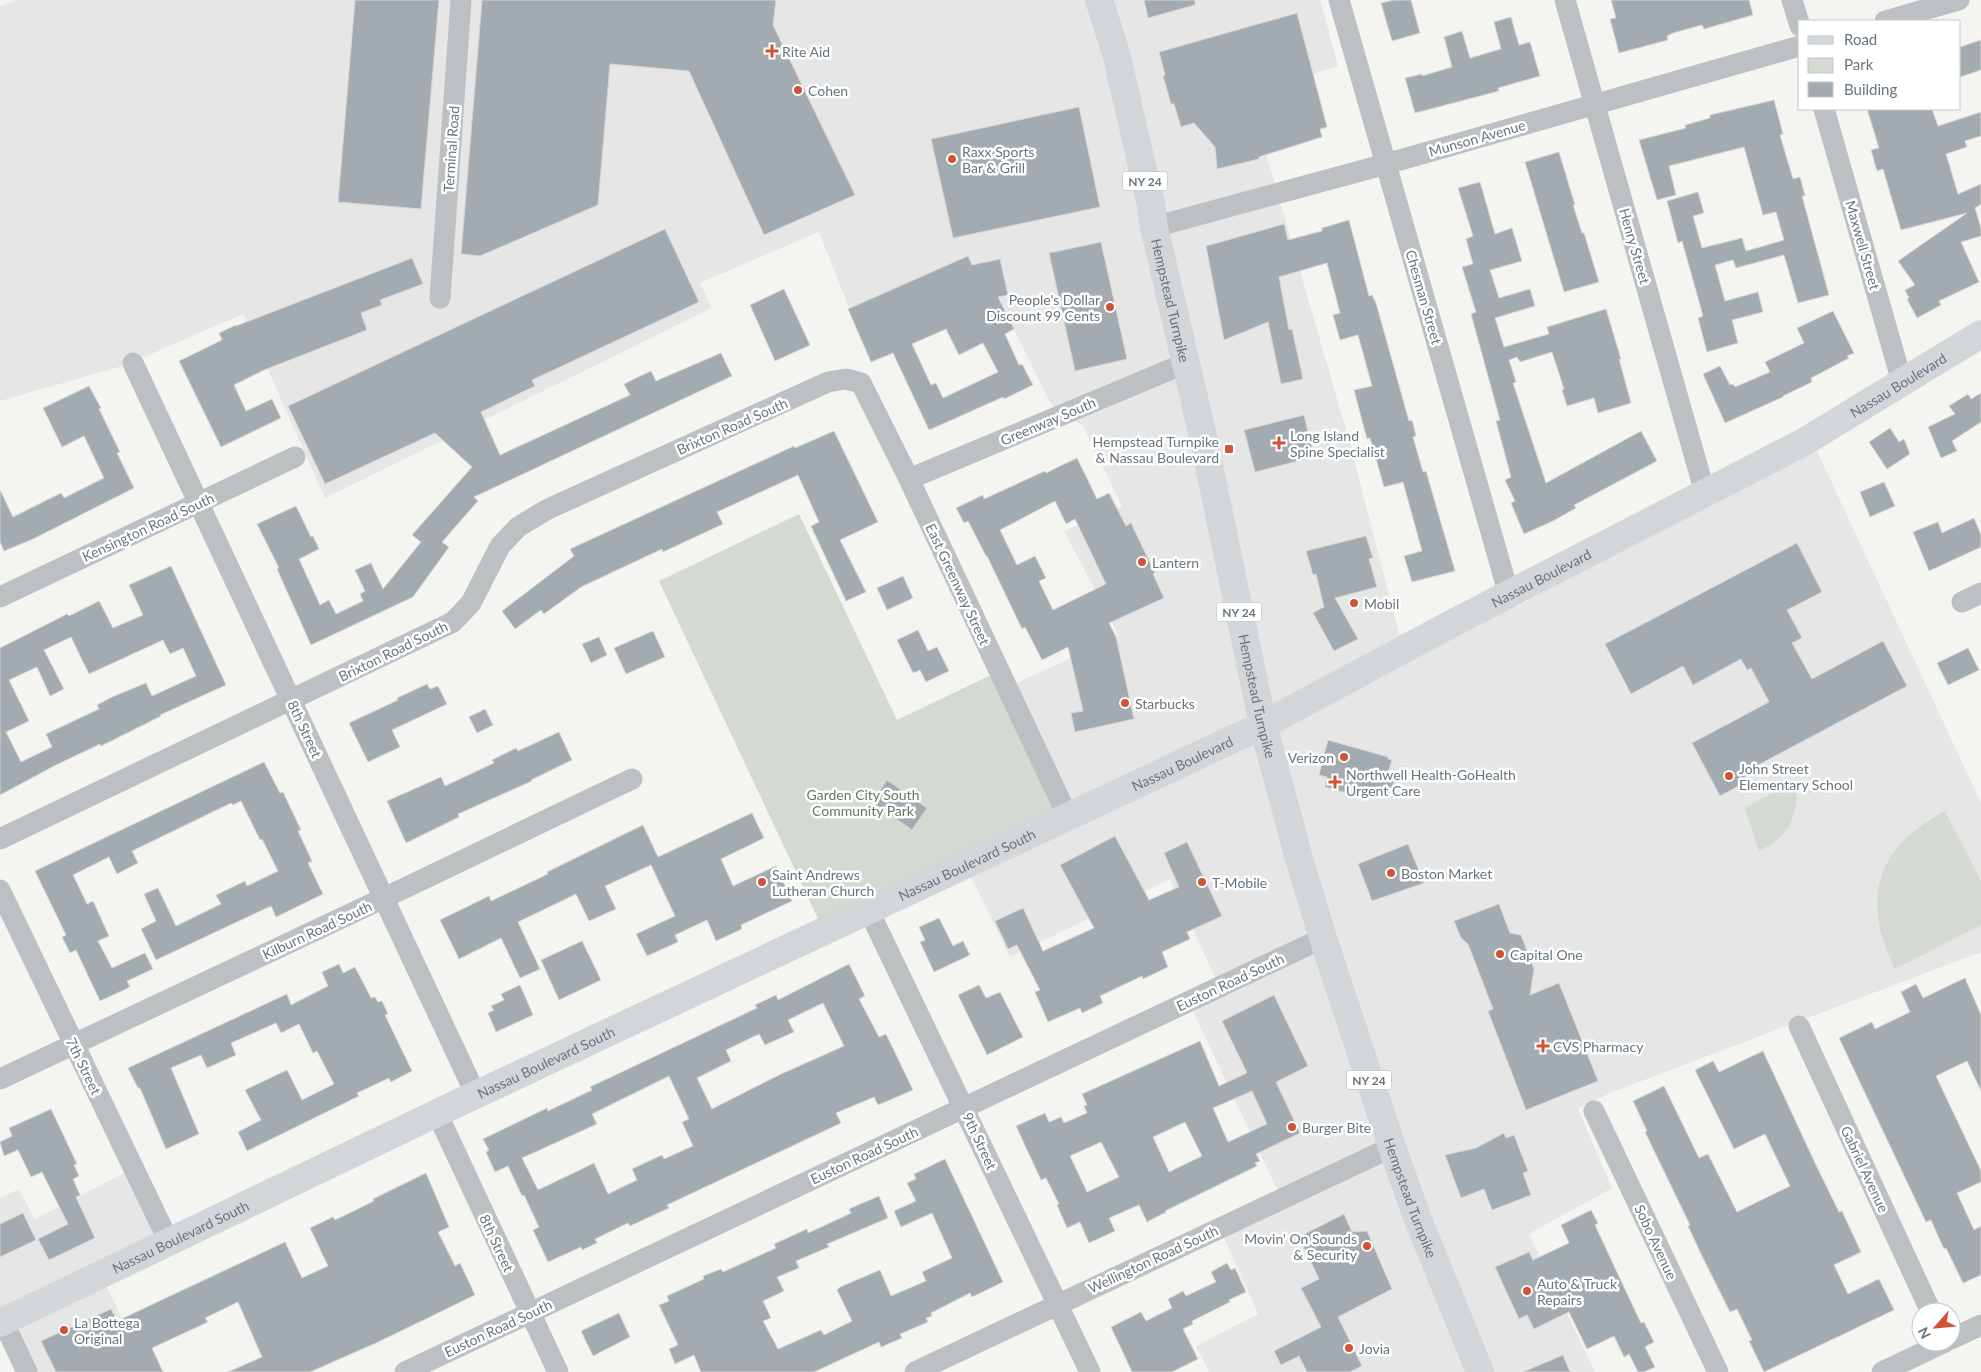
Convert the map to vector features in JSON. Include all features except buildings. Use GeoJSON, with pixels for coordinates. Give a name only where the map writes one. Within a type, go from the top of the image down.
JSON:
{"type":"FeatureCollection","features":[{"type":"Feature","properties":{"kind":"main road","name":"Hempstead Turnpike"},"geometry":{"type":"LineString","coordinates":[[1099,0],[1116,53],[1151,205],[1154,227],[1186,363],[1263,725],[1323,938],[1392,1147],[1417,1217],[1480,1372]]}},
{"type":"Feature","properties":{"kind":"main road","name":"Nassau Boulevard"},"geometry":{"type":"LineString","coordinates":[[1094,805],[1263,725],[1508,595],[1804,442],[1981,334]]}},
{"type":"Feature","properties":{"kind":"main road","name":"Nassau Boulevard South"},"geometry":{"type":"LineString","coordinates":[[2,1322],[437,1113],[1094,805]]}},
{"type":"Feature","properties":{"kind":"street","name":"Terminal Road"},"geometry":{"type":"LineString","coordinates":[[440,298],[461,0]]}},
{"type":"Feature","properties":{"kind":"street","name":"Chesman Street"},"geometry":{"type":"LineString","coordinates":[[1339,0],[1508,595]]}},
{"type":"Feature","properties":{"kind":"street","name":"Henry Street"},"geometry":{"type":"LineString","coordinates":[[1565,0],[1705,493]]}},
{"type":"Feature","properties":{"kind":"street"},"geometry":{"type":"LineString","coordinates":[[1792,0],[1798,20]]}},
{"type":"Feature","properties":{"kind":"street"},"geometry":{"type":"LineString","coordinates":[[1889,20],[1959,0]]}},
{"type":"Feature","properties":{"kind":"street","name":"Munson Avenue"},"geometry":{"type":"LineString","coordinates":[[1154,227],[1386,164],[1798,47]]}},
{"type":"Feature","properties":{"kind":"street","name":"Maxwell Street"},"geometry":{"type":"LineString","coordinates":[[1824,110],[1902,382]]}},
{"type":"Feature","properties":{"kind":"street","name":"8th Street"},"geometry":{"type":"LineString","coordinates":[[133,363],[476,1095]]}},
{"type":"Feature","properties":{"kind":"street","name":"Greenway South"},"geometry":{"type":"LineString","coordinates":[[909,479],[1186,363]]}},
{"type":"Feature","properties":{"kind":"street","name":"East Greenway Street"},"geometry":{"type":"LineString","coordinates":[[828,382],[846,379],[861,383],[909,479],[1068,817]]}},
{"type":"Feature","properties":{"kind":"street","name":"Brixton Road South"},"geometry":{"type":"LineString","coordinates":[[0,839],[453,622],[471,604],[500,546],[518,527],[548,510],[828,382]]}},
{"type":"Feature","properties":{"kind":"street","name":"Kensington Road South"},"geometry":{"type":"LineString","coordinates":[[0,597],[295,457]]}},
{"type":"Feature","properties":{"kind":"street","name":"Kilburn Road South"},"geometry":{"type":"LineString","coordinates":[[0,1079],[632,779]]}},
{"type":"Feature","properties":{"kind":"street","name":"7th Street"},"geometry":{"type":"LineString","coordinates":[[0,890],[169,1242]]}},
{"type":"Feature","properties":{"kind":"street","name":"9th Street"},"geometry":{"type":"LineString","coordinates":[[869,911],[1090,1372]]}},
{"type":"Feature","properties":{"kind":"street","name":"Euston Road South"},"geometry":{"type":"LineString","coordinates":[[405,1372],[1323,938]]}},
{"type":"Feature","properties":{"kind":"street","name":"Gabriel Avenue"},"geometry":{"type":"LineString","coordinates":[[1798,1026],[1926,1302]]}},
{"type":"Feature","properties":{"kind":"street","name":"Sobo Avenue"},"geometry":{"type":"LineString","coordinates":[[1594,1111],[1718,1372]]}},
{"type":"Feature","properties":{"kind":"street","name":"8th Street"},"geometry":{"type":"LineString","coordinates":[[437,1113],[558,1372]]}},
{"type":"Feature","properties":{"kind":"street","name":"Wellington Road South"},"geometry":{"type":"LineString","coordinates":[[915,1372],[1392,1147]]}},
{"type":"Feature","properties":{"kind":"street"},"geometry":{"type":"LineString","coordinates":[[2,1322],[27,1372]]}},
{"type":"Feature","properties":{"kind":"street"},"geometry":{"type":"LineString","coordinates":[[1961,1334],[1981,1325]]}},
{"type":"Feature","properties":{"kind":"street"},"geometry":{"type":"LineString","coordinates":[[1882,1372],[1924,1352]]}},
{"type":"Feature","properties":{"kind":"shaded area"},"geometry":{"type":"Polygon","coordinates":[[[18,0],[1320,0],[1338,66],[1249,95],[1351,447],[1399,634],[1518,606],[1727,490],[1817,451],[1981,803],[1981,952],[1610,1093],[1578,1109],[1612,1188],[1529,1234],[1595,1372],[1209,1372],[1196,1346],[1258,1314],[1220,1229],[1282,1200],[1189,1003],[1220,988],[1170,879],[1010,957],[961,856],[999,691],[1119,636],[1064,531],[1122,506],[1083,426],[1051,404],[1001,303],[871,363],[819,232],[700,283],[712,308],[325,498],[243,314],[126,365],[0,401],[0,6],[18,0]]]}},
{"type":"Feature","properties":{"kind":"shaded area"},"geometry":{"type":"Polygon","coordinates":[[[130,1170],[163,1240],[99,1271],[148,1372],[33,1372],[0,1317],[0,1198],[19,1189],[35,1219],[130,1170]]]}},
{"type":"Feature","properties":{"kind":"green space","name":"Garden City South Community Park"},"geometry":{"type":"Polygon","coordinates":[[[799,514],[897,720],[991,675],[1056,812],[820,923],[659,581],[799,514]]]}},
{"type":"Feature","properties":{"kind":"green space"},"geometry":{"type":"Polygon","coordinates":[[[1797,780],[1796,803],[1790,823],[1779,838],[1759,851],[1745,808],[1797,780]]]}},
{"type":"Feature","properties":{"kind":"green space"},"geometry":{"type":"Polygon","coordinates":[[[1945,811],[1981,881],[1981,925],[1895,969],[1884,943],[1878,920],[1877,898],[1881,877],[1890,859],[1903,841],[1945,811]]]}},
{"type":"Feature","properties":{"kind":"place","name":"Rite Aid"},"geometry":{"type":"Point","coordinates":[772,51]}},
{"type":"Feature","properties":{"kind":"place","name":"Cohen"},"geometry":{"type":"Point","coordinates":[798,90]}},
{"type":"Feature","properties":{"kind":"place","name":"Raxx Sports Bar & Grill"},"geometry":{"type":"Point","coordinates":[952,159]}},
{"type":"Feature","properties":{"kind":"place","name":"People's Dollar Discount 99 Cents"},"geometry":{"type":"Point","coordinates":[1110,307]}},
{"type":"Feature","properties":{"kind":"place","name":"Long Island Spine Specialist"},"geometry":{"type":"Point","coordinates":[1279,443]}},
{"type":"Feature","properties":{"kind":"place","name":"Hempstead Turnpike & Nassau Boulevard"},"geometry":{"type":"Point","coordinates":[1229,449]}},
{"type":"Feature","properties":{"kind":"place","name":"Lantern"},"geometry":{"type":"Point","coordinates":[1142,562]}},
{"type":"Feature","properties":{"kind":"place","name":"Mobil"},"geometry":{"type":"Point","coordinates":[1354,603]}},
{"type":"Feature","properties":{"kind":"place","name":"Starbucks"},"geometry":{"type":"Point","coordinates":[1125,703]}},
{"type":"Feature","properties":{"kind":"place","name":"Verizon"},"geometry":{"type":"Point","coordinates":[1344,757]}},
{"type":"Feature","properties":{"kind":"place","name":"John Street Elementary School"},"geometry":{"type":"Point","coordinates":[1729,776]}},
{"type":"Feature","properties":{"kind":"place","name":"Northwell Health-GoHealth Urgent Care"},"geometry":{"type":"Point","coordinates":[1335,782]}},
{"type":"Feature","properties":{"kind":"place","name":"Boston Market"},"geometry":{"type":"Point","coordinates":[1391,873]}},
{"type":"Feature","properties":{"kind":"place","name":"Saint Andrews Lutheran Church"},"geometry":{"type":"Point","coordinates":[762,882]}},
{"type":"Feature","properties":{"kind":"place","name":"T-Mobile"},"geometry":{"type":"Point","coordinates":[1202,882]}},
{"type":"Feature","properties":{"kind":"place","name":"Capital One"},"geometry":{"type":"Point","coordinates":[1500,954]}},
{"type":"Feature","properties":{"kind":"place","name":"CVS Pharmacy"},"geometry":{"type":"Point","coordinates":[1543,1046]}},
{"type":"Feature","properties":{"kind":"place","name":"Burger Bite"},"geometry":{"type":"Point","coordinates":[1292,1127]}},
{"type":"Feature","properties":{"kind":"place","name":"Movin' On Sounds & Security"},"geometry":{"type":"Point","coordinates":[1367,1246]}},
{"type":"Feature","properties":{"kind":"place","name":"Auto & Truck Repairs"},"geometry":{"type":"Point","coordinates":[1527,1291]}},
{"type":"Feature","properties":{"kind":"place","name":"La Bottega Original"},"geometry":{"type":"Point","coordinates":[64,1330]}},
{"type":"Feature","properties":{"kind":"place","name":"Jovia"},"geometry":{"type":"Point","coordinates":[1349,1348]}}]}
